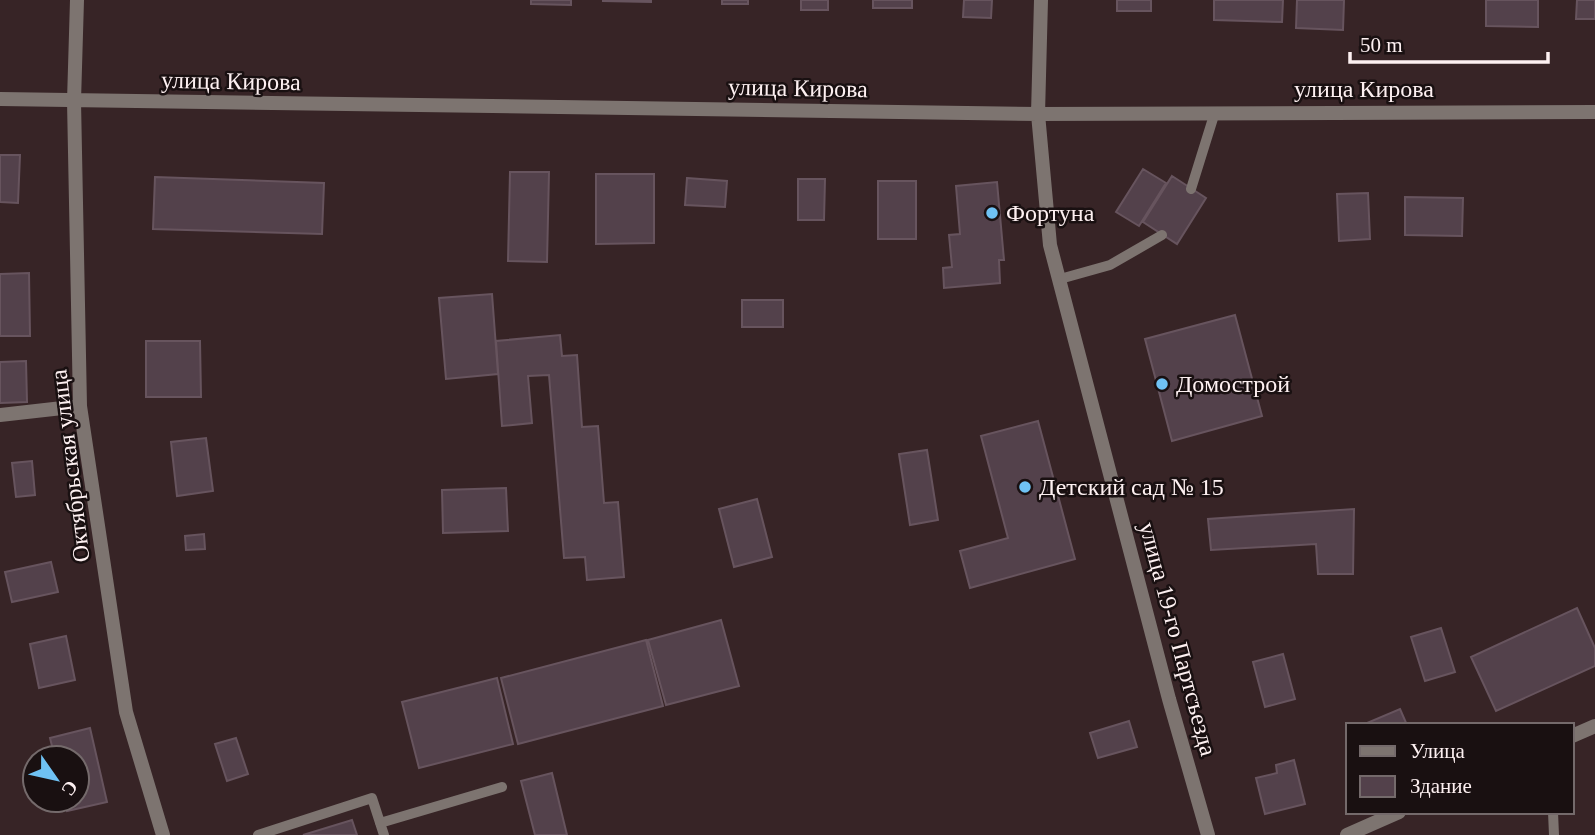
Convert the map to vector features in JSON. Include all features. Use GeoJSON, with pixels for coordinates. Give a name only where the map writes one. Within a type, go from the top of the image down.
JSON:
{"type":"FeatureCollection","features":[{"type":"Feature","properties":{"kind":"street","name":"Октябрьская улица"},"geometry":{"type":"LineString","coordinates":[[77,0],[74,101],[80,406],[126,712],[163,835]]}},
{"type":"Feature","properties":{"kind":"street","name":"улица 19-го Партсъезда"},"geometry":{"type":"LineString","coordinates":[[1041,0],[1038,114],[1051,244],[1208,835]]}},
{"type":"Feature","properties":{"kind":"street","name":"улица Кирова"},"geometry":{"type":"LineString","coordinates":[[0,99],[1038,114],[1595,112]]}},
{"type":"Feature","properties":{"kind":"street"},"geometry":{"type":"LineString","coordinates":[[0,415],[80,406]]}},
{"type":"Feature","properties":{"kind":"street"},"geometry":{"type":"LineString","coordinates":[[1574,735],[1595,726]]}},
{"type":"Feature","properties":{"kind":"street"},"geometry":{"type":"LineString","coordinates":[[1347,835],[1394,814]]}},
{"type":"Feature","properties":{"kind":"lane"},"geometry":{"type":"LineString","coordinates":[[1191,188],[1215,112]]}},
{"type":"Feature","properties":{"kind":"lane"},"geometry":{"type":"LineString","coordinates":[[1060,279],[1110,265],[1162,235]]}},
{"type":"Feature","properties":{"kind":"lane"},"geometry":{"type":"LineString","coordinates":[[380,822],[502,787]]}},
{"type":"Feature","properties":{"kind":"lane"},"geometry":{"type":"LineString","coordinates":[[258,835],[372,798],[384,835]]}},
{"type":"Feature","properties":{"kind":"lane"},"geometry":{"type":"LineString","coordinates":[[1553,814],[1554,835]]}},
{"type":"Feature","properties":{"kind":"building"},"geometry":{"type":"Polygon","coordinates":[[[531,0],[571,0],[571,5],[531,4],[531,0]]]}},
{"type":"Feature","properties":{"kind":"building"},"geometry":{"type":"Polygon","coordinates":[[[651,0],[651,2],[603,1],[651,0]]]}},
{"type":"Feature","properties":{"kind":"building"},"geometry":{"type":"Polygon","coordinates":[[[722,0],[748,0],[748,4],[722,4],[722,0]]]}},
{"type":"Feature","properties":{"kind":"building"},"geometry":{"type":"Polygon","coordinates":[[[801,0],[828,0],[828,10],[801,10],[801,0]]]}},
{"type":"Feature","properties":{"kind":"building"},"geometry":{"type":"Polygon","coordinates":[[[873,0],[912,0],[912,8],[873,8],[873,0]]]}},
{"type":"Feature","properties":{"kind":"building"},"geometry":{"type":"Polygon","coordinates":[[[964,0],[992,0],[991,18],[963,17],[964,0]]]}},
{"type":"Feature","properties":{"kind":"building"},"geometry":{"type":"Polygon","coordinates":[[[1117,0],[1151,0],[1151,11],[1117,11],[1117,0]]]}},
{"type":"Feature","properties":{"kind":"building"},"geometry":{"type":"Polygon","coordinates":[[[1214,0],[1283,0],[1282,22],[1214,20],[1214,0]]]}},
{"type":"Feature","properties":{"kind":"building"},"geometry":{"type":"Polygon","coordinates":[[[1297,0],[1344,0],[1343,30],[1296,28],[1297,0]]]}},
{"type":"Feature","properties":{"kind":"building"},"geometry":{"type":"Polygon","coordinates":[[[1486,0],[1538,0],[1538,27],[1486,26],[1486,0]]]}},
{"type":"Feature","properties":{"kind":"building"},"geometry":{"type":"Polygon","coordinates":[[[1577,0],[1595,0],[1595,19],[1576,19],[1577,0]]]}},
{"type":"Feature","properties":{"kind":"building"},"geometry":{"type":"Polygon","coordinates":[[[0,155],[20,155],[18,203],[0,202],[0,155]]]}},
{"type":"Feature","properties":{"kind":"building"},"geometry":{"type":"Polygon","coordinates":[[[1143,169],[1166,183],[1139,226],[1116,212],[1143,169]]]}},
{"type":"Feature","properties":{"kind":"building"},"geometry":{"type":"Polygon","coordinates":[[[510,172],[549,172],[547,262],[508,261],[510,172]]]}},
{"type":"Feature","properties":{"kind":"building"},"geometry":{"type":"Polygon","coordinates":[[[596,174],[654,174],[654,243],[596,244],[596,174]]]}},
{"type":"Feature","properties":{"kind":"building"},"geometry":{"type":"Polygon","coordinates":[[[1172,176],[1206,198],[1177,244],[1143,222],[1172,176]]]}},
{"type":"Feature","properties":{"kind":"building"},"geometry":{"type":"Polygon","coordinates":[[[155,177],[324,183],[322,234],[153,229],[155,177]]]}},
{"type":"Feature","properties":{"kind":"building"},"geometry":{"type":"Polygon","coordinates":[[[687,178],[727,181],[725,207],[685,205],[687,178]]]}},
{"type":"Feature","properties":{"kind":"building"},"geometry":{"type":"Polygon","coordinates":[[[798,179],[825,179],[824,220],[798,220],[798,179]]]}},
{"type":"Feature","properties":{"kind":"building"},"geometry":{"type":"Polygon","coordinates":[[[878,181],[916,181],[916,239],[878,239],[878,181]]]}},
{"type":"Feature","properties":{"kind":"building"},"geometry":{"type":"Polygon","coordinates":[[[997,182],[1004,260],[999,260],[1000,283],[944,288],[943,268],[952,267],[949,235],[960,234],[956,186],[997,182]]]}},
{"type":"Feature","properties":{"kind":"building"},"geometry":{"type":"Polygon","coordinates":[[[1368,193],[1370,239],[1339,241],[1337,194],[1368,193]]]}},
{"type":"Feature","properties":{"kind":"building"},"geometry":{"type":"Polygon","coordinates":[[[1405,197],[1463,198],[1462,236],[1405,235],[1405,197]]]}},
{"type":"Feature","properties":{"kind":"building"},"geometry":{"type":"Polygon","coordinates":[[[29,273],[30,336],[0,336],[0,274],[29,273]]]}},
{"type":"Feature","properties":{"kind":"building"},"geometry":{"type":"Polygon","coordinates":[[[492,294],[498,374],[446,379],[439,298],[492,294]]]}},
{"type":"Feature","properties":{"kind":"building"},"geometry":{"type":"Polygon","coordinates":[[[742,300],[783,300],[783,327],[742,327],[742,300]]]}},
{"type":"Feature","properties":{"kind":"building"},"geometry":{"type":"Polygon","coordinates":[[[1235,315],[1262,416],[1172,441],[1145,339],[1235,315]]]}},
{"type":"Feature","properties":{"kind":"building"},"geometry":{"type":"Polygon","coordinates":[[[560,335],[562,356],[577,355],[582,427],[598,426],[604,503],[618,502],[624,577],[587,580],[585,557],[564,558],[549,375],[528,376],[532,423],[502,426],[496,341],[560,335]]]}},
{"type":"Feature","properties":{"kind":"building"},"geometry":{"type":"Polygon","coordinates":[[[146,341],[200,341],[201,397],[146,397],[146,341]]]}},
{"type":"Feature","properties":{"kind":"building"},"geometry":{"type":"Polygon","coordinates":[[[26,361],[27,402],[0,403],[0,362],[26,361]]]}},
{"type":"Feature","properties":{"kind":"building","name":"Детский сад № 15"},"geometry":{"type":"Polygon","coordinates":[[[1038,421],[1075,559],[970,588],[960,551],[1008,538],[981,436],[1038,421]]]}},
{"type":"Feature","properties":{"kind":"building"},"geometry":{"type":"Polygon","coordinates":[[[206,438],[213,491],[177,496],[171,442],[206,438]]]}},
{"type":"Feature","properties":{"kind":"building"},"geometry":{"type":"Polygon","coordinates":[[[927,450],[938,520],[910,525],[899,454],[927,450]]]}},
{"type":"Feature","properties":{"kind":"building"},"geometry":{"type":"Polygon","coordinates":[[[32,461],[35,495],[16,497],[12,463],[32,461]]]}},
{"type":"Feature","properties":{"kind":"building"},"geometry":{"type":"Polygon","coordinates":[[[506,488],[508,531],[443,533],[442,490],[506,488]]]}},
{"type":"Feature","properties":{"kind":"building"},"geometry":{"type":"Polygon","coordinates":[[[757,499],[772,557],[734,567],[719,509],[757,499]]]}},
{"type":"Feature","properties":{"kind":"building"},"geometry":{"type":"Polygon","coordinates":[[[1354,509],[1353,574],[1318,574],[1316,544],[1211,550],[1208,519],[1354,509]]]}},
{"type":"Feature","properties":{"kind":"building"},"geometry":{"type":"Polygon","coordinates":[[[204,534],[205,549],[186,550],[185,536],[204,534]]]}},
{"type":"Feature","properties":{"kind":"building"},"geometry":{"type":"Polygon","coordinates":[[[51,562],[58,592],[12,602],[5,572],[51,562]]]}},
{"type":"Feature","properties":{"kind":"building"},"geometry":{"type":"Polygon","coordinates":[[[1577,608],[1595,648],[1595,666],[1496,711],[1471,657],[1577,608]]]}},
{"type":"Feature","properties":{"kind":"building"},"geometry":{"type":"Polygon","coordinates":[[[721,620],[739,686],[666,705],[648,640],[721,620]]]}},
{"type":"Feature","properties":{"kind":"building"},"geometry":{"type":"Polygon","coordinates":[[[1441,628],[1455,672],[1425,681],[1411,637],[1441,628]]]}},
{"type":"Feature","properties":{"kind":"building"},"geometry":{"type":"Polygon","coordinates":[[[66,636],[75,680],[39,688],[30,644],[66,636]]]}},
{"type":"Feature","properties":{"kind":"building"},"geometry":{"type":"Polygon","coordinates":[[[646,640],[663,706],[518,744],[501,678],[646,640]]]}},
{"type":"Feature","properties":{"kind":"building"},"geometry":{"type":"Polygon","coordinates":[[[1283,654],[1295,699],[1265,707],[1253,662],[1283,654]]]}},
{"type":"Feature","properties":{"kind":"building"},"geometry":{"type":"Polygon","coordinates":[[[497,678],[513,744],[419,768],[402,702],[497,678]]]}},
{"type":"Feature","properties":{"kind":"building"},"geometry":{"type":"Polygon","coordinates":[[[1400,709],[1406,723],[1367,723],[1400,709]]]}},
{"type":"Feature","properties":{"kind":"building"},"geometry":{"type":"Polygon","coordinates":[[[1129,721],[1137,747],[1098,758],[1090,733],[1129,721]]]}},
{"type":"Feature","properties":{"kind":"building"},"geometry":{"type":"Polygon","coordinates":[[[90,728],[107,802],[91,806],[91,744],[52,744],[50,738],[90,728]]]}},
{"type":"Feature","properties":{"kind":"building"},"geometry":{"type":"Polygon","coordinates":[[[236,738],[248,774],[227,781],[215,744],[236,738]]]}},
{"type":"Feature","properties":{"kind":"building"},"geometry":{"type":"Polygon","coordinates":[[[1294,760],[1305,804],[1265,814],[1256,778],[1277,773],[1276,765],[1294,760]]]}},
{"type":"Feature","properties":{"kind":"building"},"geometry":{"type":"Polygon","coordinates":[[[552,773],[567,835],[535,835],[521,781],[552,773]]]}},
{"type":"Feature","properties":{"kind":"building"},"geometry":{"type":"Polygon","coordinates":[[[352,820],[357,835],[303,835],[352,820]]]}},
{"type":"Feature","properties":{"kind":"place","name":"Фортуна"},"geometry":{"type":"Point","coordinates":[992,213]}},
{"type":"Feature","properties":{"kind":"place","name":"Домострой"},"geometry":{"type":"Point","coordinates":[1162,384]}},
{"type":"Feature","properties":{"kind":"place","name":"Детский сад № 15"},"geometry":{"type":"Point","coordinates":[1025,487]}}]}
